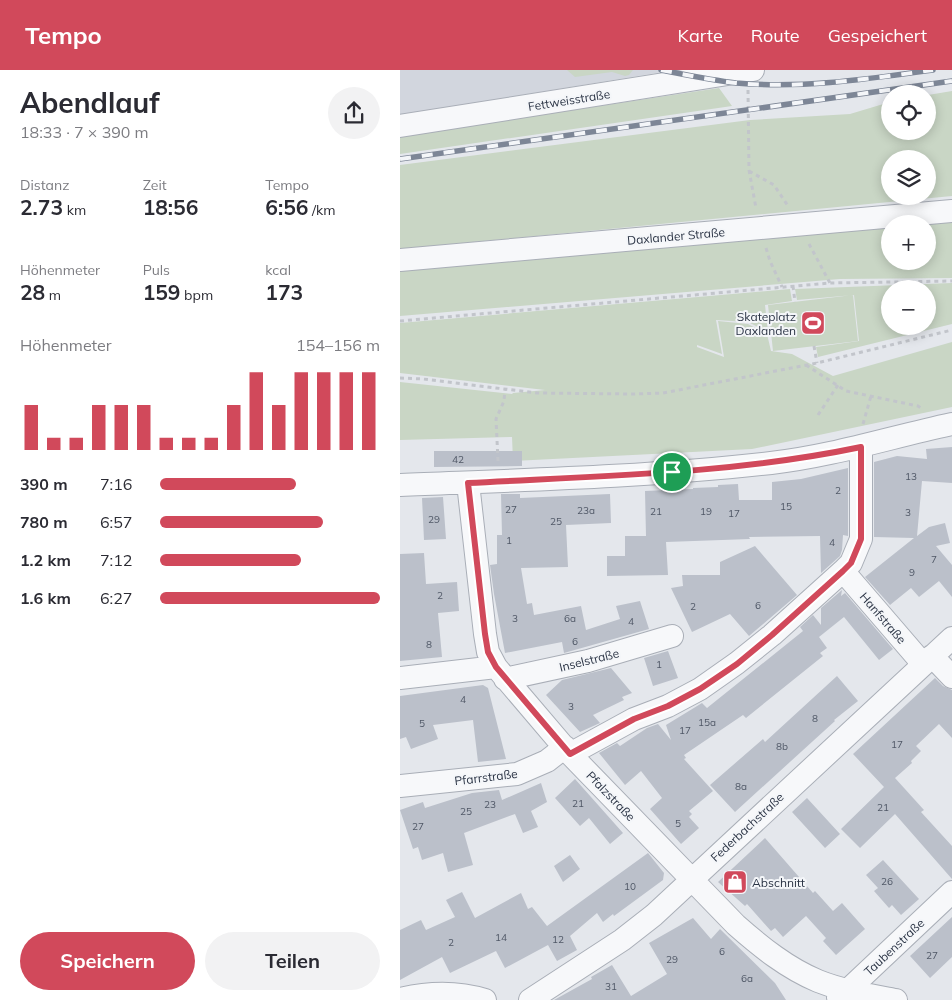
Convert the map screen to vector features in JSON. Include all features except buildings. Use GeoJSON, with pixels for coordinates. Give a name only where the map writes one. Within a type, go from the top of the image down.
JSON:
{"type":"FeatureCollection","features":[{"type":"Feature","properties":{"kind":"street","name":"Fettweisstraße"},"geometry":{"type":"LineString","coordinates":[[400,126],[742,71]]}},
{"type":"Feature","properties":{"kind":"street","name":"Daxlander Straße"},"geometry":{"type":"LineString","coordinates":[[400,260],[952,211]]}},
{"type":"Feature","properties":{"kind":"street"},"geometry":{"type":"LineString","coordinates":[[400,485],[662,472],[771,463],[861,438],[941,426]]}},
{"type":"Feature","properties":{"kind":"street","name":"Pfarrstraße"},"geometry":{"type":"LineString","coordinates":[[400,786],[518,774],[634,719],[668,706],[700,689],[737,664],[772,635],[851,563],[861,539],[861,438]]}},
{"type":"Feature","properties":{"kind":"street","name":"Pfalzstraße"},"geometry":{"type":"LineString","coordinates":[[468,483],[488,652],[501,673],[567,751],[690,879],[736,925],[761,946],[788,966],[819,981],[841,995],[896,1000]]}},
{"type":"Feature","properties":{"kind":"street","name":"Hanfstraße"},"geometry":{"type":"LineString","coordinates":[[843,571],[927,660],[952,678]]}},
{"type":"Feature","properties":{"kind":"street","name":"Inselstraße"},"geometry":{"type":"LineString","coordinates":[[400,678],[501,673],[575,664],[672,636]]}},
{"type":"Feature","properties":{"kind":"street","name":"Federbachstraße"},"geometry":{"type":"LineString","coordinates":[[530,1000],[622,940],[654,915],[690,879],[952,638]]}},
{"type":"Feature","properties":{"kind":"street","name":"Taubenstraße"},"geometry":{"type":"LineString","coordinates":[[841,995],[952,892]]}},
{"type":"Feature","properties":{"kind":"street"},"geometry":{"type":"LineString","coordinates":[[400,999],[442,993],[467,995],[485,1000]]}},
{"type":"Feature","properties":{"kind":"path"},"geometry":{"type":"LineString","coordinates":[[742,71],[749,170],[770,261],[782,287]]}},
{"type":"Feature","properties":{"kind":"path"},"geometry":{"type":"LineString","coordinates":[[749,170],[774,185],[830,283]]}},
{"type":"Feature","properties":{"kind":"path"},"geometry":{"type":"LineString","coordinates":[[400,321],[701,296],[830,283],[952,281]]}},
{"type":"Feature","properties":{"kind":"path"},"geometry":{"type":"LineString","coordinates":[[793,286],[794,302]]}},
{"type":"Feature","properties":{"kind":"path"},"geometry":{"type":"LineString","coordinates":[[400,378],[423,379],[537,393],[663,393],[816,363],[952,330]]}},
{"type":"Feature","properties":{"kind":"path"},"geometry":{"type":"LineString","coordinates":[[814,346],[816,363]]}},
{"type":"Feature","properties":{"kind":"path"},"geometry":{"type":"LineString","coordinates":[[805,365],[846,391],[918,406],[941,426]]}},
{"type":"Feature","properties":{"kind":"path"},"geometry":{"type":"LineString","coordinates":[[818,415],[838,385]]}},
{"type":"Feature","properties":{"kind":"path"},"geometry":{"type":"LineString","coordinates":[[498,467],[496,419],[504,401],[505,389]]}},
{"type":"Feature","properties":{"kind":"path"},"geometry":{"type":"LineString","coordinates":[[861,438],[871,396]]}},
{"type":"Feature","properties":{"kind":"shaded area"},"geometry":{"type":"Polygon","coordinates":[[[400,70],[674,70],[400,115],[400,70]]]}},
{"type":"Feature","properties":{"kind":"green space"},"geometry":{"type":"Polygon","coordinates":[[[567,70],[633,70],[629,75],[625,76],[612,72],[575,77],[567,70]]]}},
{"type":"Feature","properties":{"kind":"green space"},"geometry":{"type":"Polygon","coordinates":[[[719,88],[732,106],[400,154],[400,136],[719,88]]]}},
{"type":"Feature","properties":{"kind":"green space"},"geometry":{"type":"Polygon","coordinates":[[[952,91],[952,196],[936,198],[936,150],[881,150],[881,203],[400,249],[400,165],[750,120],[850,114],[881,105],[881,140],[936,140],[936,94],[952,91]]]}},
{"type":"Feature","properties":{"kind":"green space"},"geometry":{"type":"Polygon","coordinates":[[[952,220],[952,278],[840,279],[400,316],[400,271],[881,226],[881,270],[936,270],[936,223],[952,220]]]}},
{"type":"Feature","properties":{"kind":"green space"},"geometry":{"type":"Polygon","coordinates":[[[952,283],[952,324],[936,328],[936,284],[952,283]]]}},
{"type":"Feature","properties":{"kind":"green space"},"geometry":{"type":"Polygon","coordinates":[[[881,286],[881,335],[907,335],[818,357],[816,347],[859,341],[854,295],[797,300],[795,289],[881,286]]]}},
{"type":"Feature","properties":{"kind":"green space"},"geometry":{"type":"Polygon","coordinates":[[[790,289],[792,301],[765,305],[768,332],[748,322],[716,320],[722,354],[697,345],[697,347],[724,357],[718,321],[748,324],[767,334],[771,351],[792,354],[833,376],[952,342],[952,407],[752,449],[513,461],[512,437],[400,440],[400,382],[512,394],[545,390],[400,373],[400,323],[790,289]]]}},
{"type":"Feature","properties":{"kind":"green space","name":"Skateplatz Daxlanden"},"geometry":{"type":"Polygon","coordinates":[[[853,295],[858,341],[773,351],[768,305],[853,295]]]}},
{"type":"Feature","properties":{"kind":"railway"},"geometry":{"type":"LineString","coordinates":[[661,70],[708,79],[761,85],[835,82],[933,70]]}},
{"type":"Feature","properties":{"kind":"railway"},"geometry":{"type":"LineString","coordinates":[[400,159],[952,81]]}},
{"type":"Feature","properties":{"kind":"place","name":"Skateplatz Daxlanden"},"geometry":{"type":"Point","coordinates":[813,323]}},
{"type":"Feature","properties":{"kind":"place","name":"Abschnitt"},"geometry":{"type":"Point","coordinates":[735,882]}},
{"type":"Feature","properties":{"kind":"route"},"geometry":{"type":"LineString","coordinates":[[861,447],[862,524],[860,545],[851,563],[843,571],[737,664],[700,689],[668,706],[634,719],[570,754],[496,667],[488,652],[468,483],[672,472],[771,463],[861,447]]}}]}
